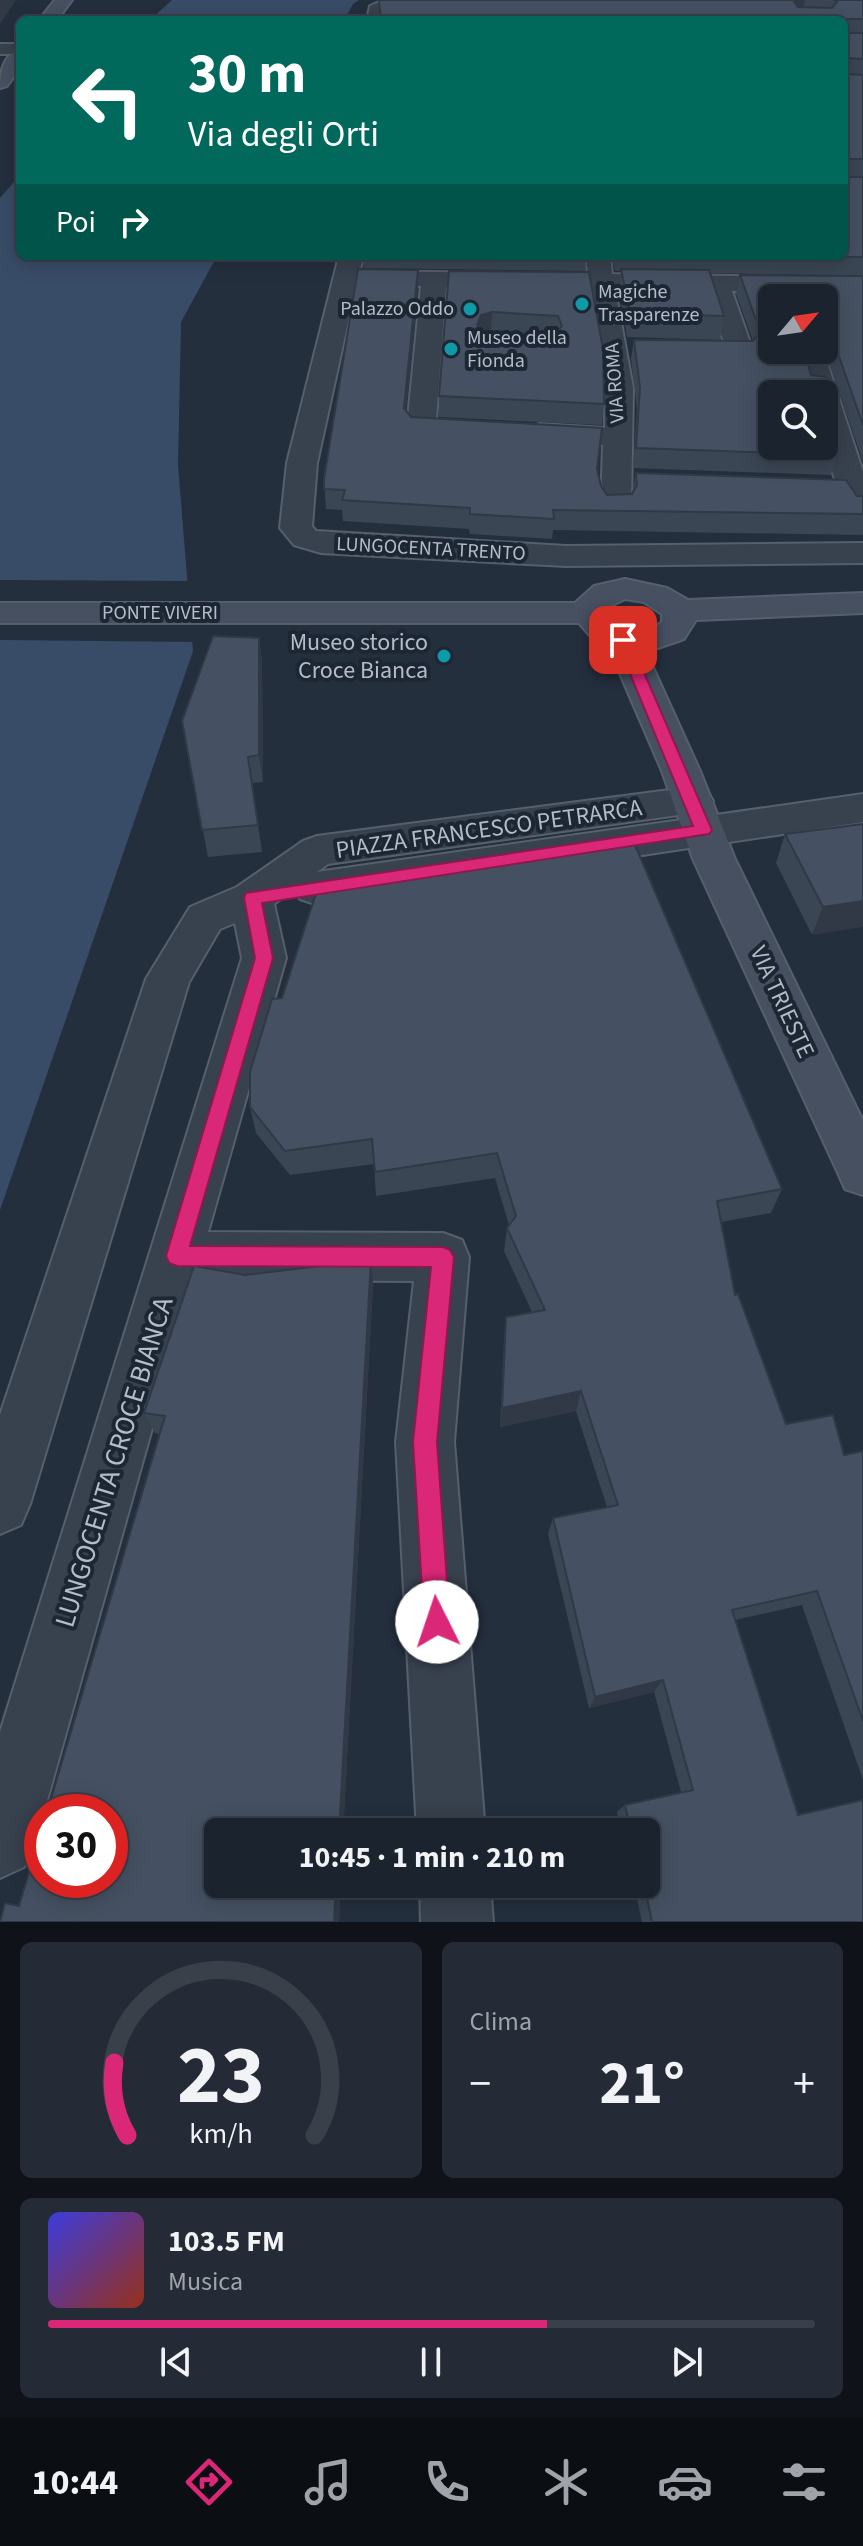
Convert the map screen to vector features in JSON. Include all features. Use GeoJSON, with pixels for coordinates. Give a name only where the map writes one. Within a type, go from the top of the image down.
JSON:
{"type":"FeatureCollection","features":[{"type":"Feature","properties":{"kind":"main road"},"geometry":{"type":"LineString","coordinates":[[51,16],[64,0]]}},
{"type":"Feature","properties":{"kind":"main road"},"geometry":{"type":"LineString","coordinates":[[0,82],[16,58]]}},
{"type":"Feature","properties":{"kind":"main road"},"geometry":{"type":"LineString","coordinates":[[664,597],[677,611],[678,622],[672,632],[658,639],[623,640],[598,628],[614,598],[664,597]]}},
{"type":"Feature","properties":{"kind":"main road","name":"PONTE VIVERI"},"geometry":{"type":"LineString","coordinates":[[0,613],[321,613],[614,598]]}},
{"type":"Feature","properties":{"kind":"main road"},"geometry":{"type":"LineString","coordinates":[[677,611],[863,603]]}},
{"type":"Feature","properties":{"kind":"main road","name":"VIA TRIESTE"},"geometry":{"type":"LineString","coordinates":[[623,640],[698,816],[863,1173]]}},
{"type":"Feature","properties":{"kind":"street"},"geometry":{"type":"LineString","coordinates":[[385,9],[421,4]]}},
{"type":"Feature","properties":{"kind":"street"},"geometry":{"type":"LineString","coordinates":[[609,346],[740,351],[725,283],[731,260]]}},
{"type":"Feature","properties":{"kind":"street"},"geometry":{"type":"LineString","coordinates":[[362,267],[434,279],[599,269],[758,287]]}},
{"type":"Feature","properties":{"kind":"street","name":"LUNGOCENTA TRENTO"},"geometry":{"type":"LineString","coordinates":[[362,267],[302,463],[296,528],[305,538],[321,543],[566,556],[621,494]]}},
{"type":"Feature","properties":{"kind":"street","name":"VIA ROMA"},"geometry":{"type":"LineString","coordinates":[[599,269],[621,410],[621,494]]}},
{"type":"Feature","properties":{"kind":"street"},"geometry":{"type":"LineString","coordinates":[[434,279],[441,342],[421,428],[504,432],[621,494],[863,553]]}},
{"type":"Feature","properties":{"kind":"street"},"geometry":{"type":"LineString","coordinates":[[838,287],[863,285]]}},
{"type":"Feature","properties":{"kind":"street"},"geometry":{"type":"LineString","coordinates":[[838,452],[846,485]]}},
{"type":"Feature","properties":{"kind":"street"},"geometry":{"type":"LineString","coordinates":[[614,598],[621,494]]}},
{"type":"Feature","properties":{"kind":"street"},"geometry":{"type":"LineString","coordinates":[[0,1504],[168,979],[205,918],[252,898],[698,816],[863,808]]}},
{"type":"Feature","properties":{"kind":"street","name":"LUNGOCENTA CROCE BIANCA"},"geometry":{"type":"LineString","coordinates":[[0,1843],[264,958],[252,898]]}},
{"type":"Feature","properties":{"kind":"street"},"geometry":{"type":"LineString","coordinates":[[177,1256],[443,1257],[425,1442],[450,1818]]}},
{"type":"Feature","properties":{"kind":"street"},"geometry":{"type":"LineString","coordinates":[[456,1898],[457,1922]]}},
{"type":"Feature","properties":{"kind":"water"},"geometry":{"type":"Polygon","coordinates":[[[172,0],[359,0],[346,16],[154,16],[172,0]]]}},
{"type":"Feature","properties":{"kind":"water"},"geometry":{"type":"Polygon","coordinates":[[[16,180],[16,260],[215,260],[181,322],[178,465],[193,651],[0,1210],[0,198],[16,180]]]}},
{"type":"Feature","properties":{"kind":"pier"},"geometry":{"type":"Polygon","coordinates":[[[0,580],[191,581],[197,642],[0,640],[0,580]]]}},
{"type":"Feature","properties":{"kind":"building"},"geometry":{"type":"Polygon","coordinates":[[[379,0],[796,0],[794,2],[798,7],[832,8],[837,2],[834,0],[863,0],[863,19],[848,19],[848,16],[381,16],[379,0]]]}},
{"type":"Feature","properties":{"kind":"building"},"geometry":{"type":"Polygon","coordinates":[[[848,33],[863,33],[863,59],[848,58],[848,33]]]}},
{"type":"Feature","properties":{"kind":"building"},"geometry":{"type":"Polygon","coordinates":[[[848,74],[863,75],[863,159],[848,159],[848,74]]]}},
{"type":"Feature","properties":{"kind":"building"},"geometry":{"type":"Polygon","coordinates":[[[848,177],[863,177],[863,257],[848,257],[848,177]]]}},
{"type":"Feature","properties":{"kind":"building"},"geometry":{"type":"Polygon","coordinates":[[[358,269],[418,270],[404,408],[411,417],[602,428],[597,469],[607,495],[632,494],[637,485],[636,473],[846,480],[857,496],[863,496],[863,514],[553,510],[554,519],[470,514],[470,508],[342,500],[345,490],[324,489],[324,479],[358,269]]]}},
{"type":"Feature","properties":{"kind":"building"},"geometry":{"type":"Polygon","coordinates":[[[621,269],[709,270],[724,316],[630,313],[621,269]]]}},
{"type":"Feature","properties":{"kind":"building"},"geometry":{"type":"Polygon","coordinates":[[[449,271],[589,272],[603,349],[604,404],[439,396],[449,271]],[[492,312],[481,315],[477,325],[484,332],[547,335],[556,333],[562,326],[558,316],[492,312]]]}},
{"type":"Feature","properties":{"kind":"building"},"geometry":{"type":"Polygon","coordinates":[[[740,275],[863,276],[863,425],[838,354],[838,284],[758,284],[758,325],[740,275]]]}},
{"type":"Feature","properties":{"kind":"building"},"geometry":{"type":"Polygon","coordinates":[[[758,334],[758,364],[808,364],[811,375],[826,377],[826,380],[758,380],[758,452],[636,448],[640,388],[634,340],[753,341],[758,334]]]}},
{"type":"Feature","properties":{"kind":"building"},"geometry":{"type":"Polygon","coordinates":[[[213,636],[259,638],[259,755],[248,757],[258,825],[202,830],[182,721],[213,636]]]}},
{"type":"Feature","properties":{"kind":"building"},"geometry":{"type":"Polygon","coordinates":[[[863,824],[863,901],[823,907],[785,834],[863,824]]]}},
{"type":"Feature","properties":{"kind":"building"},"geometry":{"type":"Polygon","coordinates":[[[635,845],[782,1189],[717,1201],[735,1295],[738,1294],[786,1424],[833,1415],[844,1455],[863,1451],[863,1721],[817,1591],[732,1610],[798,1815],[863,1800],[863,1922],[652,1922],[647,1898],[660,1898],[660,1818],[628,1818],[625,1805],[693,1790],[663,1680],[595,1697],[553,1518],[618,1505],[581,1391],[502,1408],[506,1317],[545,1310],[507,1228],[516,1216],[497,1153],[375,1172],[372,1139],[285,1151],[250,1107],[250,1072],[272,999],[282,998],[318,887],[635,845]]]}},
{"type":"Feature","properties":{"kind":"building"},"geometry":{"type":"Polygon","coordinates":[[[371,1260],[340,1818],[204,1818],[204,1898],[335,1898],[334,1922],[0,1922],[5,1903],[19,1906],[24,1889],[24,1898],[128,1898],[128,1794],[52,1794],[165,1416],[144,1413],[194,1266],[245,1275],[371,1260]]]}},
{"type":"Feature","properties":{"kind":"place","name":"Magiche Trasparenze"},"geometry":{"type":"Point","coordinates":[582,304]}},
{"type":"Feature","properties":{"kind":"place","name":"Palazzo Oddo"},"geometry":{"type":"Point","coordinates":[470,309]}},
{"type":"Feature","properties":{"kind":"place","name":"Museo della Fionda"},"geometry":{"type":"Point","coordinates":[451,349]}},
{"type":"Feature","properties":{"kind":"place","name":"Museo storico Croce Bianca"},"geometry":{"type":"Point","coordinates":[444,656]}},
{"type":"Feature","properties":{"kind":"route"},"geometry":{"type":"LineString","coordinates":[[437,1622],[425,1442],[443,1257],[177,1256],[264,958],[252,898],[703,830],[681,771],[623,640]]}}]}
